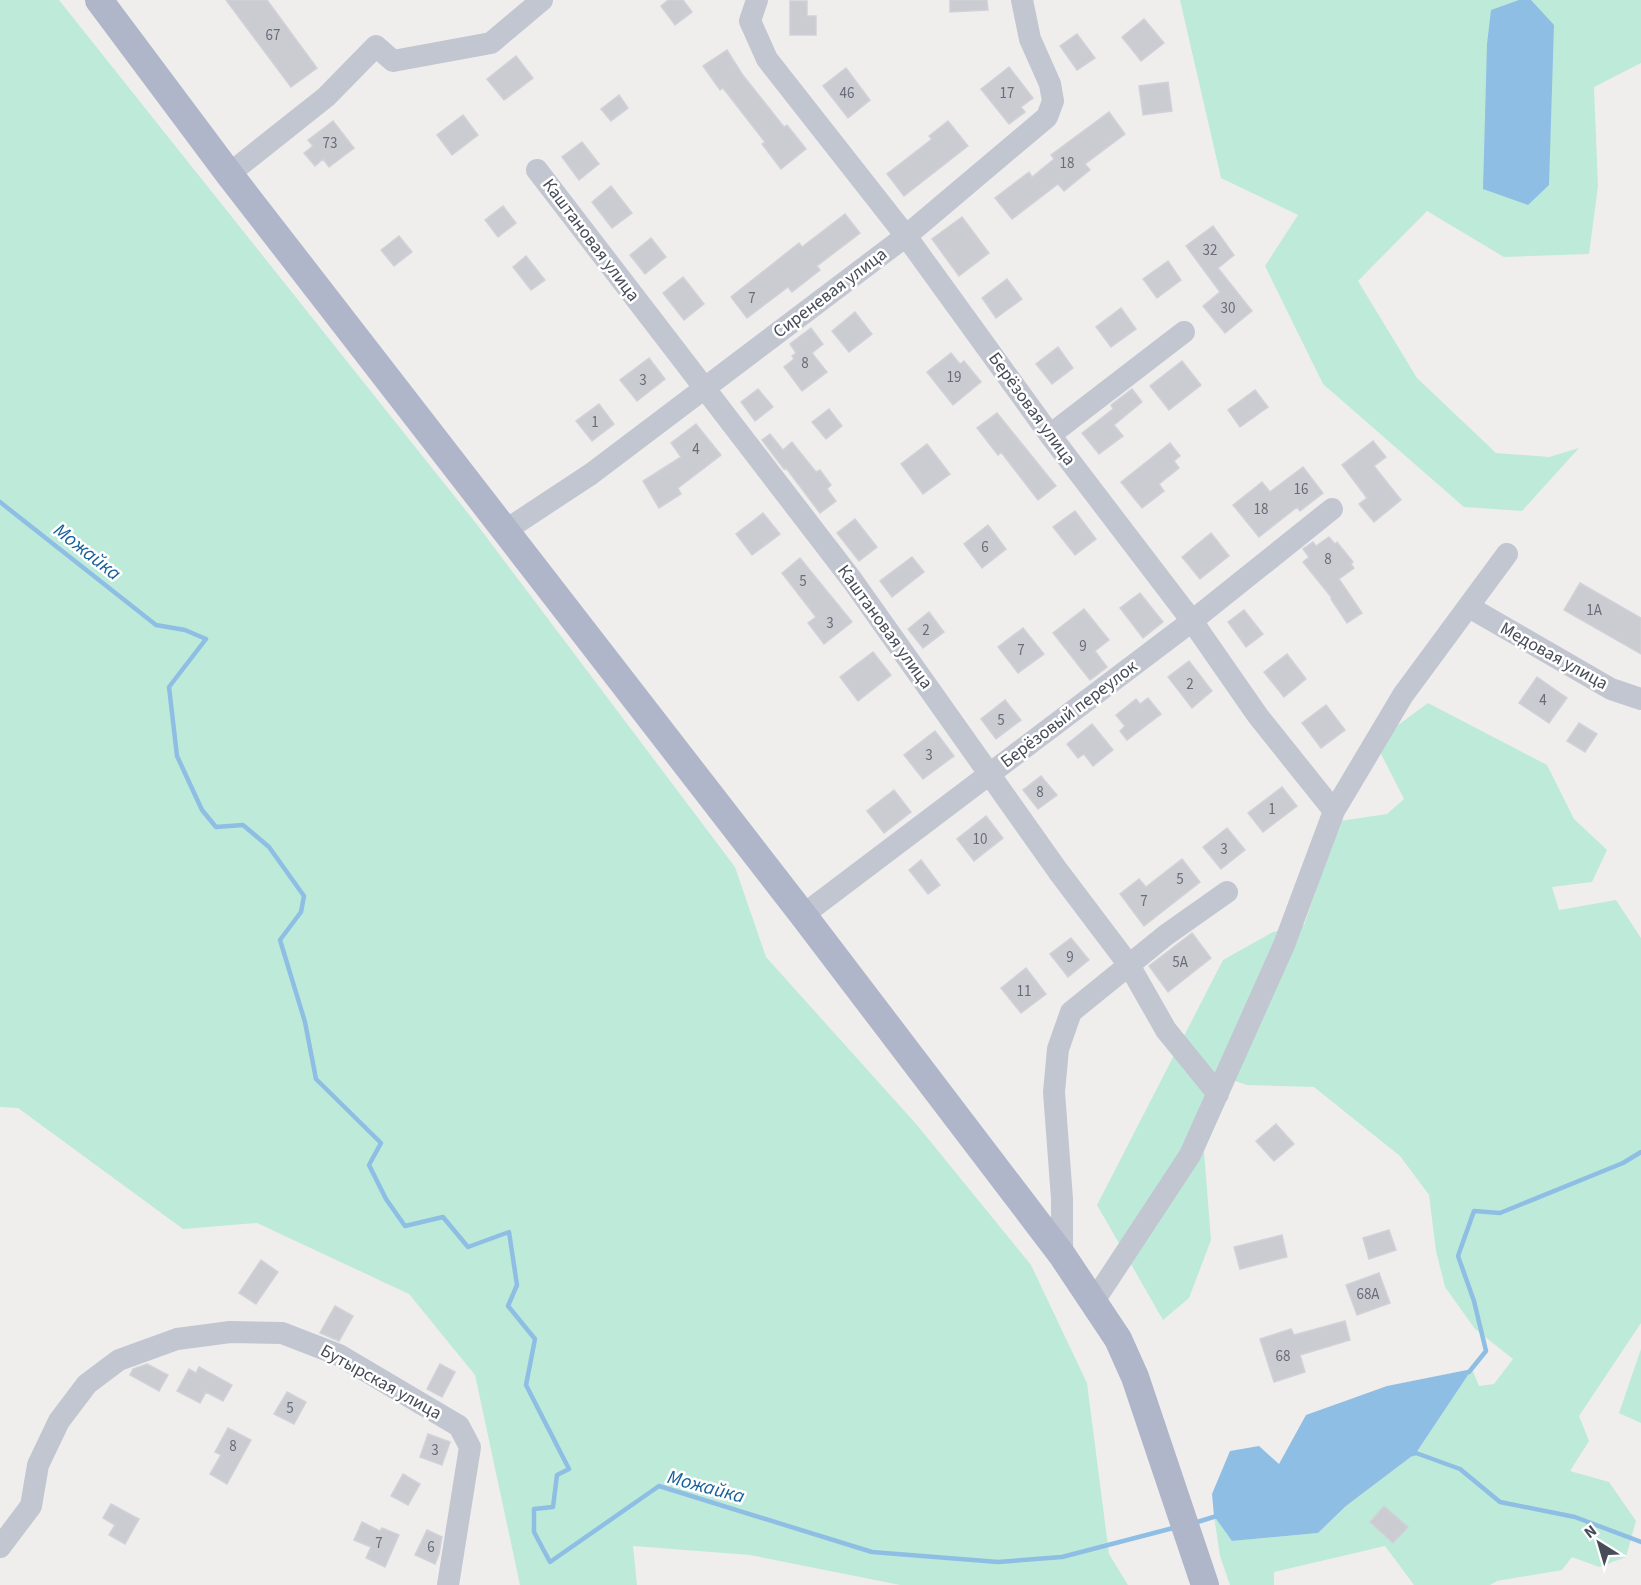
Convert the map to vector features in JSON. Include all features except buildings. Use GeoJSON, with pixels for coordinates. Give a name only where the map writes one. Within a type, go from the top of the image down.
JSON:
{"type":"FeatureCollection","features":[{"type":"Feature","properties":{"kind":"main road"},"geometry":{"type":"LineString","coordinates":[[99,0],[229,174],[803,915],[1062,1255],[1118,1339],[1135,1377],[1205,1585]]}},
{"type":"Feature","properties":{"kind":"street"},"geometry":{"type":"LineString","coordinates":[[229,174],[326,98],[376,46],[393,61],[491,43],[542,0]]}},
{"type":"Feature","properties":{"kind":"street","name":"Берёзовая улица"},"geometry":{"type":"LineString","coordinates":[[757,0],[750,21],[767,59],[906,236],[1050,435],[1192,621],[1258,716],[1334,811]]}},
{"type":"Feature","properties":{"kind":"street","name":"Сиреневая улица"},"geometry":{"type":"LineString","coordinates":[[506,530],[591,474],[906,236],[1047,117],[1053,101],[1050,84],[1030,39],[1022,0]]}},
{"type":"Feature","properties":{"kind":"street","name":"Каштановая улица"},"geometry":{"type":"LineString","coordinates":[[537,170],[852,580],[1058,871],[1129,965],[1166,1030],[1218,1094]]}},
{"type":"Feature","properties":{"kind":"street"},"geometry":{"type":"LineString","coordinates":[[1050,435],[1184,332]]}},
{"type":"Feature","properties":{"kind":"street","name":"Берёзовый переулок"},"geometry":{"type":"LineString","coordinates":[[803,915],[1192,621],[1332,509]]}},
{"type":"Feature","properties":{"kind":"street"},"geometry":{"type":"LineString","coordinates":[[1094,1301],[1190,1155],[1284,945],[1334,811],[1403,695],[1507,554]]}},
{"type":"Feature","properties":{"kind":"street","name":"Медовая улица"},"geometry":{"type":"LineString","coordinates":[[1469,608],[1611,688],[1641,699]]}},
{"type":"Feature","properties":{"kind":"street"},"geometry":{"type":"LineString","coordinates":[[1062,1255],[1062,1199],[1054,1092],[1058,1049],[1071,1012],[1166,935],[1227,892]]}},
{"type":"Feature","properties":{"kind":"street","name":"Бутырская улица"},"geometry":{"type":"LineString","coordinates":[[0,1547],[31,1506],[38,1465],[59,1421],[87,1384],[119,1360],[177,1340],[230,1332],[282,1333],[339,1355],[459,1425],[470,1447],[448,1585]]}},
{"type":"Feature","properties":{"kind":"green space"},"geometry":{"type":"Polygon","coordinates":[[[0,0],[59,0],[475,522],[735,867],[766,957],[917,1125],[1031,1265],[1087,1383],[1109,1554],[1128,1585],[900,1585],[750,1555],[633,1546],[637,1585],[520,1585],[475,1375],[409,1294],[257,1223],[183,1229],[18,1108],[0,1107],[0,0]]]}},
{"type":"Feature","properties":{"kind":"green space"},"geometry":{"type":"Polygon","coordinates":[[[1180,0],[1641,0],[1641,63],[1594,87],[1598,186],[1589,254],[1504,257],[1427,211],[1358,281],[1417,378],[1496,453],[1549,457],[1579,448],[1522,511],[1464,507],[1323,384],[1265,266],[1298,215],[1221,178],[1180,0]]]}},
{"type":"Feature","properties":{"kind":"green space"},"geometry":{"type":"Polygon","coordinates":[[[1428,703],[1547,765],[1574,819],[1607,850],[1592,882],[1552,887],[1559,910],[1616,900],[1641,938],[1641,1323],[1579,1416],[1589,1441],[1570,1471],[1609,1482],[1636,1521],[1626,1557],[1599,1567],[1572,1557],[1562,1570],[1497,1581],[1490,1585],[1414,1585],[1385,1546],[1274,1572],[1274,1585],[1230,1585],[1220,1556],[1214,1516],[1232,1541],[1318,1533],[1346,1506],[1416,1453],[1472,1369],[1479,1386],[1494,1384],[1513,1359],[1475,1329],[1445,1287],[1436,1251],[1429,1195],[1400,1156],[1314,1087],[1247,1085],[1235,1081],[1204,1151],[1211,1240],[1189,1298],[1163,1320],[1097,1205],[1223,960],[1273,932],[1304,925],[1340,821],[1387,814],[1404,799],[1375,742],[1428,703]]]}},
{"type":"Feature","properties":{"kind":"green space"},"geometry":{"type":"Polygon","coordinates":[[[1641,1349],[1641,1423],[1619,1413],[1641,1349]]]}},
{"type":"Feature","properties":{"kind":"water"},"geometry":{"type":"Polygon","coordinates":[[[1519,0],[1531,0],[1554,25],[1549,185],[1528,205],[1483,189],[1487,44],[1491,10],[1519,0]]]}},
{"type":"Feature","properties":{"kind":"water"},"geometry":{"type":"Polygon","coordinates":[[[1472,1369],[1416,1453],[1346,1506],[1318,1533],[1232,1541],[1214,1516],[1212,1494],[1230,1451],[1259,1446],[1279,1464],[1306,1415],[1387,1386],[1472,1369]]]}},
{"type":"Feature","properties":{"kind":"waterway","name":"Можайка"},"geometry":{"type":"LineString","coordinates":[[0,502],[156,625],[185,630],[206,639],[169,687],[177,756],[202,810],[216,827],[243,825],[269,847],[304,896],[301,912],[280,940],[305,1022],[316,1079],[381,1143],[369,1165],[386,1199],[405,1226],[443,1217],[468,1247],[509,1232],[517,1285],[508,1306],[535,1339],[526,1385],[569,1469],[557,1475],[553,1507],[534,1509],[534,1532],[550,1562],[659,1486],[872,1552],[998,1562],[1062,1557],[1177,1527]]}},
{"type":"Feature","properties":{"kind":"waterway"},"geometry":{"type":"LineString","coordinates":[[1469,1372],[1486,1351],[1474,1301],[1458,1256],[1474,1211],[1500,1213],[1623,1163],[1641,1152]]}},
{"type":"Feature","properties":{"kind":"waterway"},"geometry":{"type":"LineString","coordinates":[[1412,1454],[1416,1453],[1460,1469],[1500,1502],[1575,1517],[1641,1542]]}},
{"type":"Feature","properties":{"kind":"waterway"},"geometry":{"type":"LineString","coordinates":[[1194,1523],[1220,1515]]}}]}
